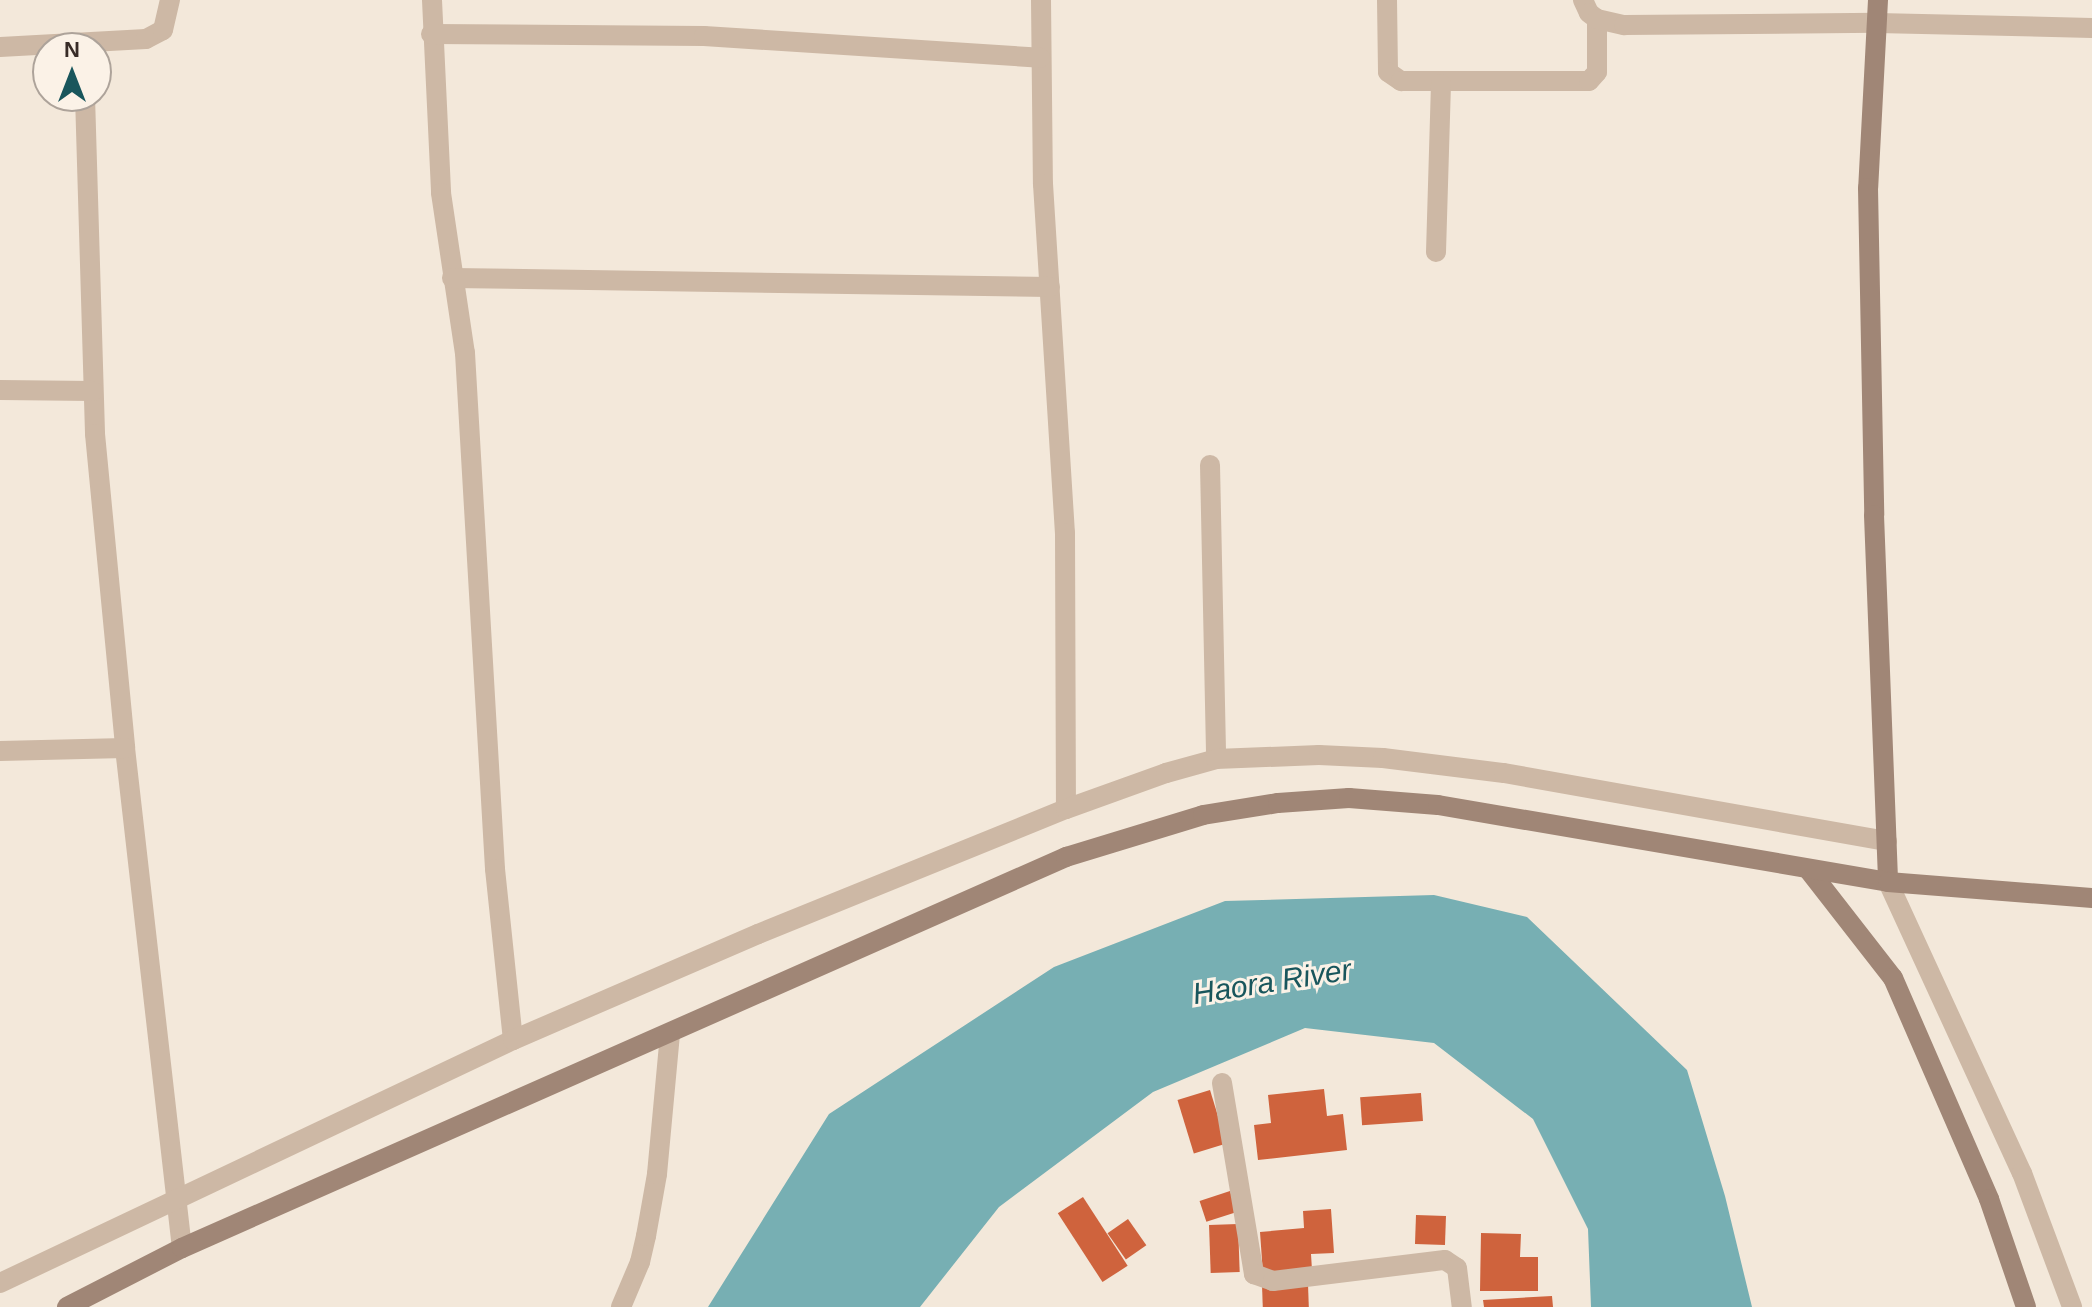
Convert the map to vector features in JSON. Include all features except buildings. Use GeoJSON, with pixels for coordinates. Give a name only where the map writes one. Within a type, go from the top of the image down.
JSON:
{"type":"FeatureCollection","features":[{"type":"Feature","properties":{"kind":"main road"},"geometry":{"type":"LineString","coordinates":[[1878,0],[1868,188],[1874,515],[1888,882]]}},
{"type":"Feature","properties":{"kind":"main road"},"geometry":{"type":"LineString","coordinates":[[67,1307],[182,1248],[1066,857],[1203,815],[1278,803],[1349,798],[1438,805],[1888,882],[2092,898]]}},
{"type":"Feature","properties":{"kind":"main road"},"geometry":{"type":"LineString","coordinates":[[1808,869],[1893,978],[1989,1199],[2026,1307]]}},
{"type":"Feature","properties":{"kind":"street"},"geometry":{"type":"LineString","coordinates":[[112,42],[157,36],[167,21],[170,0]]}},
{"type":"Feature","properties":{"kind":"street"},"geometry":{"type":"LineString","coordinates":[[432,0],[431,34],[441,193],[465,353],[495,869],[513,1040]]}},
{"type":"Feature","properties":{"kind":"street"},"geometry":{"type":"LineString","coordinates":[[1041,0],[1040,58],[1050,287],[1065,533],[1066,809]]}},
{"type":"Feature","properties":{"kind":"street"},"geometry":{"type":"LineString","coordinates":[[1387,0],[1390,77],[1401,81],[1441,84],[1589,81],[1597,72],[1597,19]]}},
{"type":"Feature","properties":{"kind":"street"},"geometry":{"type":"LineString","coordinates":[[1583,0],[1589,13],[1597,19],[1624,25],[1877,23],[2092,28]]}},
{"type":"Feature","properties":{"kind":"street"},"geometry":{"type":"LineString","coordinates":[[431,34],[704,36],[1040,58]]}},
{"type":"Feature","properties":{"kind":"street"},"geometry":{"type":"LineString","coordinates":[[0,47],[32,46]]}},
{"type":"Feature","properties":{"kind":"street"},"geometry":{"type":"LineString","coordinates":[[1436,252],[1441,84]]}},
{"type":"Feature","properties":{"kind":"street"},"geometry":{"type":"LineString","coordinates":[[85,112],[93,391],[125,748],[182,1248]]}},
{"type":"Feature","properties":{"kind":"street"},"geometry":{"type":"LineString","coordinates":[[452,278],[1050,287]]}},
{"type":"Feature","properties":{"kind":"street"},"geometry":{"type":"LineString","coordinates":[[0,390],[93,391]]}},
{"type":"Feature","properties":{"kind":"street"},"geometry":{"type":"LineString","coordinates":[[1210,465],[1216,759]]}},
{"type":"Feature","properties":{"kind":"street"},"geometry":{"type":"LineString","coordinates":[[0,751],[125,748]]}},
{"type":"Feature","properties":{"kind":"street"},"geometry":{"type":"LineString","coordinates":[[0,1283],[513,1040],[758,934],[1066,809],[1166,773],[1216,759],[1319,755],[1398,760],[1504,773],[1887,841]]}},
{"type":"Feature","properties":{"kind":"street"},"geometry":{"type":"LineString","coordinates":[[1888,882],[2009,1144],[2072,1307]]}},
{"type":"Feature","properties":{"kind":"street"},"geometry":{"type":"LineString","coordinates":[[621,1307],[646,1236],[657,1174],[670,1034]]}},
{"type":"Feature","properties":{"kind":"street"},"geometry":{"type":"LineString","coordinates":[[1222,1083],[1254,1274],[1273,1281],[1445,1260],[1457,1268],[1462,1307]]}},
{"type":"Feature","properties":{"kind":"water","name":"Haora River"},"geometry":{"type":"Polygon","coordinates":[[[1434,895],[1527,917],[1687,1070],[1725,1196],[1752,1307],[1591,1307],[1588,1229],[1533,1119],[1434,1043],[1305,1028],[1153,1092],[999,1207],[920,1307],[708,1307],[829,1114],[1054,967],[1225,901],[1434,895]]]}}]}
